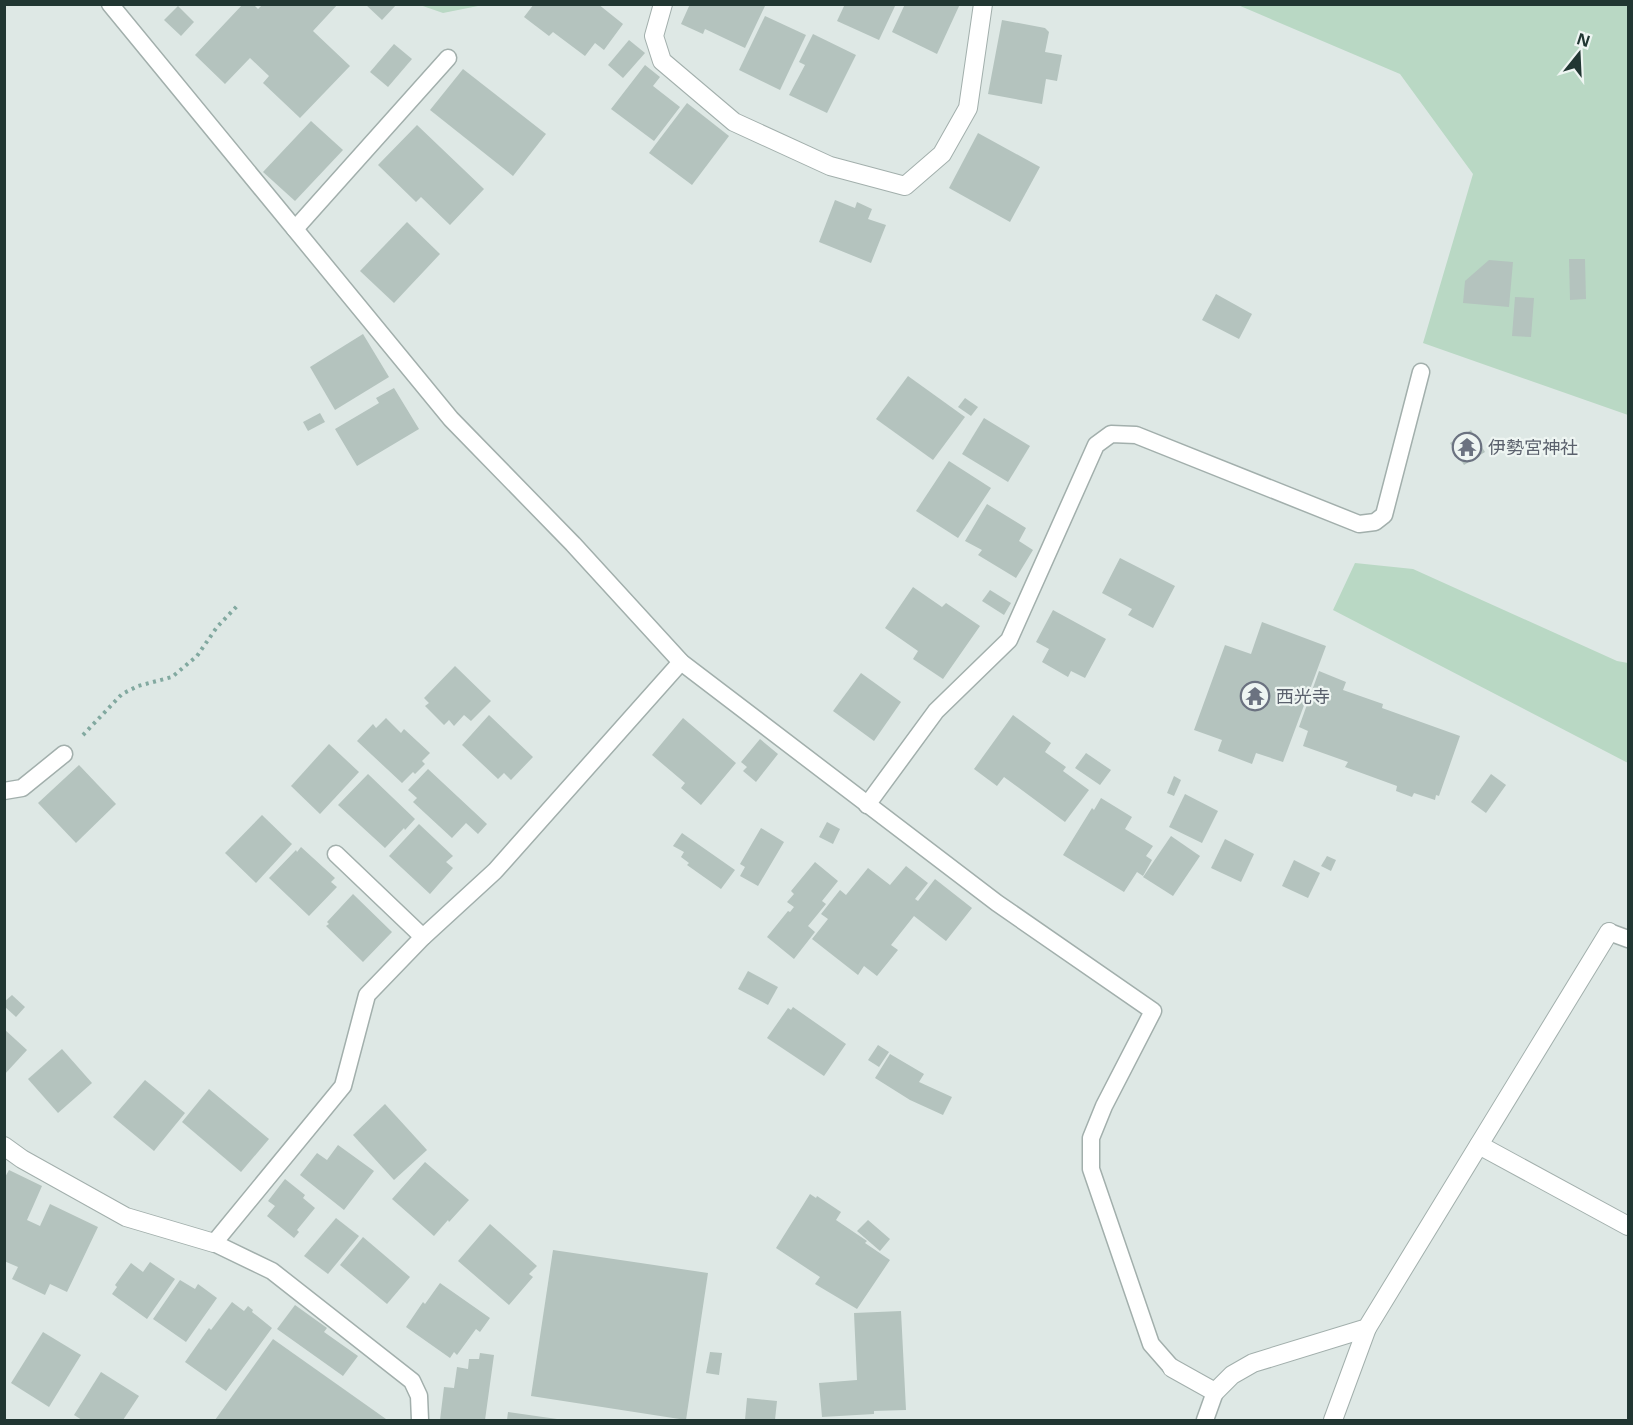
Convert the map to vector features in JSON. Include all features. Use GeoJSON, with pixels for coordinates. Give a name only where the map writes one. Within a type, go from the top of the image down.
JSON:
{"type":"FeatureCollection","features":[{"type":"Feature","properties":{"kind":"street"},"geometry":{"type":"LineString","coordinates":[[663,4],[654,36],[662,61],[734,122],[830,166],[905,186],[942,154],[968,108],[983,4]]}},
{"type":"Feature","properties":{"kind":"street"},"geometry":{"type":"LineString","coordinates":[[1333,1420],[1367,1328],[1609,932]]}},
{"type":"Feature","properties":{"kind":"street"},"geometry":{"type":"LineString","coordinates":[[1479,1145],[1629,1226]]}},
{"type":"Feature","properties":{"kind":"street"},"geometry":{"type":"LineString","coordinates":[[4,1146],[22,1159],[126,1217],[214,1243]]}},
{"type":"Feature","properties":{"kind":"street"},"geometry":{"type":"LineString","coordinates":[[1172,1368],[1215,1392],[1232,1375],[1253,1363],[1367,1328]]}},
{"type":"Feature","properties":{"kind":"lane"},"geometry":{"type":"LineString","coordinates":[[110,4],[451,419],[573,544],[681,662],[997,903],[1153,1011],[1090,1138],[1091,1169],[1151,1344],[1172,1368]]}},
{"type":"Feature","properties":{"kind":"lane"},"geometry":{"type":"LineString","coordinates":[[295,229],[448,57]]}},
{"type":"Feature","properties":{"kind":"lane"},"geometry":{"type":"LineString","coordinates":[[867,805],[936,711],[1009,640],[1096,445],[1111,434],[1136,435],[1359,524],[1375,522],[1384,515],[1421,372]]}},
{"type":"Feature","properties":{"kind":"lane"},"geometry":{"type":"LineString","coordinates":[[420,1420],[419,1396],[412,1381],[272,1271],[214,1243],[343,1086],[367,995],[423,937],[495,871],[681,662]]}},
{"type":"Feature","properties":{"kind":"lane"},"geometry":{"type":"LineString","coordinates":[[4,790],[22,788],[63,754]]}},
{"type":"Feature","properties":{"kind":"lane"},"geometry":{"type":"LineString","coordinates":[[336,854],[423,937]]}},
{"type":"Feature","properties":{"kind":"lane"},"geometry":{"type":"LineString","coordinates":[[1609,932],[1629,939]]}},
{"type":"Feature","properties":{"kind":"lane"},"geometry":{"type":"LineString","coordinates":[[1204,1420],[1215,1392]]}},
{"type":"Feature","properties":{"kind":"path"},"geometry":{"type":"LineString","coordinates":[[63,754],[122,694],[138,686],[172,678],[197,656],[217,627],[239,604]]}},
{"type":"Feature","properties":{"kind":"green space"},"geometry":{"type":"Polygon","coordinates":[[[420,5],[483,5],[443,13],[420,5]]]}},
{"type":"Feature","properties":{"kind":"green space"},"geometry":{"type":"Polygon","coordinates":[[[1238,5],[1628,5],[1628,415],[1423,343],[1473,174],[1400,74],[1238,5]]]}},
{"type":"Feature","properties":{"kind":"green space"},"geometry":{"type":"Polygon","coordinates":[[[1355,563],[1413,569],[1617,661],[1628,663],[1628,763],[1333,610],[1355,563]]]}},
{"type":"Feature","properties":{"kind":"building"},"geometry":{"type":"Polygon","coordinates":[[[243,4],[253,4],[258,9],[263,4],[338,4],[313,31],[350,66],[300,118],[263,83],[269,76],[250,58],[225,84],[195,55],[243,4]]]}},
{"type":"Feature","properties":{"kind":"building"},"geometry":{"type":"Polygon","coordinates":[[[365,4],[397,4],[382,20],[365,4]]]}},
{"type":"Feature","properties":{"kind":"building"},"geometry":{"type":"Polygon","coordinates":[[[534,4],[598,4],[623,24],[604,50],[595,43],[585,56],[553,32],[549,36],[524,17],[534,4]]]}},
{"type":"Feature","properties":{"kind":"building"},"geometry":{"type":"Polygon","coordinates":[[[690,4],[762,4],[765,6],[745,48],[705,29],[703,34],[681,24],[690,4]]]}},
{"type":"Feature","properties":{"kind":"building"},"geometry":{"type":"Polygon","coordinates":[[[845,4],[896,4],[879,40],[837,21],[845,4]]]}},
{"type":"Feature","properties":{"kind":"building"},"geometry":{"type":"Polygon","coordinates":[[[905,4],[960,4],[937,54],[892,32],[905,4]]]}},
{"type":"Feature","properties":{"kind":"building"},"geometry":{"type":"Polygon","coordinates":[[[178,6],[194,22],[181,36],[164,20],[178,6]]]}},
{"type":"Feature","properties":{"kind":"building"},"geometry":{"type":"Polygon","coordinates":[[[765,16],[806,35],[780,90],[739,70],[765,16]]]}},
{"type":"Feature","properties":{"kind":"building"},"geometry":{"type":"Polygon","coordinates":[[[1002,20],[1045,28],[1049,32],[1045,52],[1062,55],[1057,81],[1046,79],[1042,104],[988,94],[1002,20]]]}},
{"type":"Feature","properties":{"kind":"building"},"geometry":{"type":"Polygon","coordinates":[[[813,34],[856,55],[827,113],[789,95],[805,65],[799,62],[813,34]]]}},
{"type":"Feature","properties":{"kind":"building"},"geometry":{"type":"Polygon","coordinates":[[[629,40],[645,53],[623,78],[608,65],[629,40]]]}},
{"type":"Feature","properties":{"kind":"building"},"geometry":{"type":"Polygon","coordinates":[[[394,44],[412,59],[388,87],[370,72],[394,44]]]}},
{"type":"Feature","properties":{"kind":"building"},"geometry":{"type":"Polygon","coordinates":[[[645,65],[660,77],[653,86],[680,107],[654,141],[611,109],[645,65]]]}},
{"type":"Feature","properties":{"kind":"building"},"geometry":{"type":"Polygon","coordinates":[[[463,69],[546,134],[513,176],[430,110],[463,69]]]}},
{"type":"Feature","properties":{"kind":"building"},"geometry":{"type":"Polygon","coordinates":[[[687,103],[729,136],[692,185],[649,153],[687,103]]]}},
{"type":"Feature","properties":{"kind":"building"},"geometry":{"type":"Polygon","coordinates":[[[311,121],[343,150],[295,201],[263,172],[311,121]]]}},
{"type":"Feature","properties":{"kind":"building"},"geometry":{"type":"Polygon","coordinates":[[[417,125],[484,189],[450,225],[421,197],[416,202],[378,165],[417,125]]]}},
{"type":"Feature","properties":{"kind":"building"},"geometry":{"type":"Polygon","coordinates":[[[978,133],[1040,167],[1010,222],[949,188],[978,133]]]}},
{"type":"Feature","properties":{"kind":"building"},"geometry":{"type":"Polygon","coordinates":[[[835,200],[855,208],[857,202],[872,209],[868,219],[886,225],[871,263],[819,242],[835,200]]]}},
{"type":"Feature","properties":{"kind":"building"},"geometry":{"type":"Polygon","coordinates":[[[407,222],[440,254],[394,303],[360,271],[407,222]]]}},
{"type":"Feature","properties":{"kind":"building"},"geometry":{"type":"Polygon","coordinates":[[[1569,259],[1585,259],[1586,299],[1570,300],[1569,259]]]}},
{"type":"Feature","properties":{"kind":"building"},"geometry":{"type":"Polygon","coordinates":[[[1489,260],[1513,262],[1509,307],[1463,303],[1465,281],[1489,260]]]}},
{"type":"Feature","properties":{"kind":"building"},"geometry":{"type":"Polygon","coordinates":[[[1216,294],[1252,314],[1239,339],[1202,320],[1216,294]]]}},
{"type":"Feature","properties":{"kind":"building"},"geometry":{"type":"Polygon","coordinates":[[[1515,297],[1534,298],[1531,337],[1512,336],[1515,297]]]}},
{"type":"Feature","properties":{"kind":"building"},"geometry":{"type":"Polygon","coordinates":[[[363,334],[389,377],[335,410],[310,367],[363,334]]]}},
{"type":"Feature","properties":{"kind":"building"},"geometry":{"type":"Polygon","coordinates":[[[908,376],[965,417],[933,460],[876,419],[908,376]]]}},
{"type":"Feature","properties":{"kind":"building"},"geometry":{"type":"Polygon","coordinates":[[[394,388],[419,429],[357,466],[335,429],[379,403],[376,398],[394,388]]]}},
{"type":"Feature","properties":{"kind":"building"},"geometry":{"type":"Polygon","coordinates":[[[965,398],[978,407],[971,416],[958,407],[965,398]]]}},
{"type":"Feature","properties":{"kind":"building"},"geometry":{"type":"Polygon","coordinates":[[[320,413],[325,422],[308,431],[303,422],[320,413]]]}},
{"type":"Feature","properties":{"kind":"building"},"geometry":{"type":"Polygon","coordinates":[[[984,418],[1030,446],[1008,482],[962,454],[984,418]]]}},
{"type":"Feature","properties":{"kind":"building"},"geometry":{"type":"Polygon","coordinates":[[[1471,430],[1485,452],[1464,465],[1450,443],[1471,430]]]}},
{"type":"Feature","properties":{"kind":"building"},"geometry":{"type":"Polygon","coordinates":[[[949,461],[991,488],[958,538],[916,511],[949,461]]]}},
{"type":"Feature","properties":{"kind":"building"},"geometry":{"type":"Polygon","coordinates":[[[987,504],[1026,528],[1019,541],[1033,550],[1016,578],[978,555],[982,550],[965,541],[987,504]]]}},
{"type":"Feature","properties":{"kind":"building"},"geometry":{"type":"Polygon","coordinates":[[[1120,558],[1175,586],[1153,628],[1128,615],[1132,609],[1102,593],[1120,558]]]}},
{"type":"Feature","properties":{"kind":"building"},"geometry":{"type":"Polygon","coordinates":[[[913,587],[942,607],[946,603],[980,626],[943,679],[913,659],[918,651],[885,628],[913,587]]]}},
{"type":"Feature","properties":{"kind":"building"},"geometry":{"type":"Polygon","coordinates":[[[990,590],[1011,603],[1004,615],[982,601],[990,590]]]}},
{"type":"Feature","properties":{"kind":"building"},"geometry":{"type":"Polygon","coordinates":[[[1053,610],[1106,639],[1085,678],[1071,671],[1068,677],[1042,662],[1049,649],[1036,642],[1053,610]]]}},
{"type":"Feature","properties":{"kind":"building"},"geometry":{"type":"Polygon","coordinates":[[[1262,622],[1326,646],[1283,762],[1256,753],[1252,764],[1218,751],[1222,740],[1194,730],[1225,645],[1251,654],[1262,622]]]}},
{"type":"Feature","properties":{"kind":"building"},"geometry":{"type":"Polygon","coordinates":[[[455,666],[491,701],[471,721],[464,715],[454,726],[449,720],[444,725],[425,706],[429,703],[424,698],[455,666]]]}},
{"type":"Feature","properties":{"kind":"building"},"geometry":{"type":"Polygon","coordinates":[[[1319,671],[1346,682],[1343,690],[1383,704],[1382,708],[1460,736],[1439,796],[1436,795],[1435,800],[1414,793],[1412,797],[1396,791],[1397,786],[1345,767],[1348,762],[1303,746],[1308,731],[1299,727],[1319,671]]]}},
{"type":"Feature","properties":{"kind":"building"},"geometry":{"type":"Polygon","coordinates":[[[861,673],[901,702],[874,741],[833,711],[861,673]]]}},
{"type":"Feature","properties":{"kind":"building"},"geometry":{"type":"Polygon","coordinates":[[[489,715],[533,757],[511,780],[504,773],[498,779],[462,745],[489,715]]]}},
{"type":"Feature","properties":{"kind":"building"},"geometry":{"type":"Polygon","coordinates":[[[1013,715],[1051,743],[1045,752],[1066,767],[1063,771],[1089,790],[1065,822],[1004,777],[997,786],[974,769],[1013,715]]]}},
{"type":"Feature","properties":{"kind":"building"},"geometry":{"type":"Polygon","coordinates":[[[386,718],[401,733],[404,729],[430,753],[422,761],[425,764],[402,783],[357,741],[373,724],[376,728],[386,718]]]}},
{"type":"Feature","properties":{"kind":"building"},"geometry":{"type":"Polygon","coordinates":[[[683,718],[736,763],[701,805],[681,788],[685,783],[652,755],[683,718]]]}},
{"type":"Feature","properties":{"kind":"building"},"geometry":{"type":"Polygon","coordinates":[[[760,739],[778,754],[756,782],[743,771],[747,767],[741,762],[760,739]]]}},
{"type":"Feature","properties":{"kind":"building"},"geometry":{"type":"Polygon","coordinates":[[[329,744],[359,772],[320,814],[291,786],[329,744]]]}},
{"type":"Feature","properties":{"kind":"building"},"geometry":{"type":"Polygon","coordinates":[[[1086,753],[1111,770],[1100,785],[1075,768],[1086,753]]]}},
{"type":"Feature","properties":{"kind":"building"},"geometry":{"type":"Polygon","coordinates":[[[79,765],[116,804],[76,843],[38,803],[79,765]]]}},
{"type":"Feature","properties":{"kind":"building"},"geometry":{"type":"Polygon","coordinates":[[[428,769],[487,824],[478,834],[466,823],[452,838],[413,802],[417,798],[408,790],[428,769]]]}},
{"type":"Feature","properties":{"kind":"building"},"geometry":{"type":"Polygon","coordinates":[[[368,774],[415,819],[385,848],[338,805],[368,774]]]}},
{"type":"Feature","properties":{"kind":"building"},"geometry":{"type":"Polygon","coordinates":[[[1491,774],[1506,785],[1486,813],[1471,802],[1491,774]]]}},
{"type":"Feature","properties":{"kind":"building"},"geometry":{"type":"Polygon","coordinates":[[[1174,776],[1181,780],[1174,796],[1167,793],[1174,776]]]}},
{"type":"Feature","properties":{"kind":"building"},"geometry":{"type":"Polygon","coordinates":[[[1185,794],[1218,811],[1202,843],[1169,827],[1185,794]]]}},
{"type":"Feature","properties":{"kind":"building"},"geometry":{"type":"Polygon","coordinates":[[[1101,798],[1132,817],[1125,829],[1153,846],[1146,856],[1152,860],[1143,876],[1137,872],[1124,892],[1063,855],[1092,808],[1094,810],[1101,798]]]}},
{"type":"Feature","properties":{"kind":"building"},"geometry":{"type":"Polygon","coordinates":[[[262,815],[292,844],[256,883],[225,853],[262,815]]]}},
{"type":"Feature","properties":{"kind":"building"},"geometry":{"type":"Polygon","coordinates":[[[827,822],[840,829],[833,844],[819,837],[827,822]]]}},
{"type":"Feature","properties":{"kind":"building"},"geometry":{"type":"Polygon","coordinates":[[[419,824],[453,856],[446,862],[453,868],[430,894],[389,856],[419,824]]]}},
{"type":"Feature","properties":{"kind":"building"},"geometry":{"type":"Polygon","coordinates":[[[761,828],[784,842],[758,886],[740,876],[745,867],[740,864],[761,828]]]}},
{"type":"Feature","properties":{"kind":"building"},"geometry":{"type":"Polygon","coordinates":[[[682,833],[735,870],[721,889],[687,865],[689,863],[681,857],[684,852],[673,846],[682,833]]]}},
{"type":"Feature","properties":{"kind":"building"},"geometry":{"type":"Polygon","coordinates":[[[1171,836],[1200,856],[1173,896],[1143,877],[1171,836]]]}},
{"type":"Feature","properties":{"kind":"building"},"geometry":{"type":"Polygon","coordinates":[[[1225,839],[1254,854],[1241,882],[1211,868],[1225,839]]]}},
{"type":"Feature","properties":{"kind":"building"},"geometry":{"type":"Polygon","coordinates":[[[301,847],[335,878],[331,882],[337,887],[309,916],[269,878],[301,847]]]}},
{"type":"Feature","properties":{"kind":"building"},"geometry":{"type":"Polygon","coordinates":[[[1327,856],[1336,860],[1331,871],[1321,866],[1327,856]]]}},
{"type":"Feature","properties":{"kind":"building"},"geometry":{"type":"Polygon","coordinates":[[[1294,860],[1320,873],[1308,898],[1282,886],[1294,860]]]}},
{"type":"Feature","properties":{"kind":"building"},"geometry":{"type":"Polygon","coordinates":[[[815,862],[838,881],[822,901],[826,904],[808,926],[815,932],[794,959],[767,937],[794,907],[787,902],[794,894],[791,891],[815,862]]]}},
{"type":"Feature","properties":{"kind":"building"},"geometry":{"type":"Polygon","coordinates":[[[906,866],[928,883],[915,899],[918,901],[935,879],[972,908],[946,941],[914,916],[891,945],[898,950],[877,976],[864,966],[858,975],[812,939],[828,919],[821,914],[840,890],[846,895],[868,868],[890,885],[906,866]]]}},
{"type":"Feature","properties":{"kind":"building"},"geometry":{"type":"Polygon","coordinates":[[[353,894],[392,932],[363,962],[326,926],[329,924],[327,922],[353,894]]]}},
{"type":"Feature","properties":{"kind":"building"},"geometry":{"type":"Polygon","coordinates":[[[748,971],[778,987],[768,1005],[738,989],[748,971]]]}},
{"type":"Feature","properties":{"kind":"building"},"geometry":{"type":"Polygon","coordinates":[[[12,995],[25,1007],[16,1017],[4,1006],[4,1002],[12,995]]]}},
{"type":"Feature","properties":{"kind":"building"},"geometry":{"type":"Polygon","coordinates":[[[793,1007],[846,1044],[824,1076],[767,1038],[788,1008],[791,1010],[793,1007]]]}},
{"type":"Feature","properties":{"kind":"building"},"geometry":{"type":"Polygon","coordinates":[[[4,1029],[27,1050],[4,1075],[4,1029]]]}},
{"type":"Feature","properties":{"kind":"building"},"geometry":{"type":"Polygon","coordinates":[[[878,1045],[889,1052],[879,1067],[868,1060],[878,1045]]]}},
{"type":"Feature","properties":{"kind":"building"},"geometry":{"type":"Polygon","coordinates":[[[62,1049],[92,1083],[58,1113],[28,1079],[62,1049]]]}},
{"type":"Feature","properties":{"kind":"building"},"geometry":{"type":"Polygon","coordinates":[[[890,1054],[924,1074],[919,1082],[952,1097],[943,1115],[910,1100],[875,1078],[890,1054]]]}},
{"type":"Feature","properties":{"kind":"building"},"geometry":{"type":"Polygon","coordinates":[[[145,1080],[185,1113],[154,1151],[113,1117],[145,1080]]]}},
{"type":"Feature","properties":{"kind":"building"},"geometry":{"type":"Polygon","coordinates":[[[209,1089],[269,1139],[241,1172],[182,1122],[209,1089]]]}},
{"type":"Feature","properties":{"kind":"building"},"geometry":{"type":"Polygon","coordinates":[[[385,1104],[427,1150],[394,1180],[353,1135],[385,1104]]]}},
{"type":"Feature","properties":{"kind":"building"},"geometry":{"type":"Polygon","coordinates":[[[338,1145],[374,1171],[344,1210],[300,1175],[317,1153],[327,1160],[338,1145]]]}},
{"type":"Feature","properties":{"kind":"building"},"geometry":{"type":"Polygon","coordinates":[[[425,1162],[469,1200],[434,1236],[392,1199],[425,1162]]]}},
{"type":"Feature","properties":{"kind":"building"},"geometry":{"type":"Polygon","coordinates":[[[9,1170],[42,1186],[27,1220],[40,1226],[50,1204],[98,1227],[67,1292],[50,1284],[45,1295],[12,1279],[18,1267],[4,1261],[4,1179],[9,1170]]]}},
{"type":"Feature","properties":{"kind":"building"},"geometry":{"type":"Polygon","coordinates":[[[285,1179],[305,1195],[303,1198],[315,1208],[297,1230],[299,1232],[294,1238],[267,1216],[275,1206],[268,1201],[285,1179]]]}},
{"type":"Feature","properties":{"kind":"building"},"geometry":{"type":"Polygon","coordinates":[[[810,1194],[841,1212],[836,1220],[890,1260],[857,1309],[815,1284],[820,1277],[776,1248],[810,1194]]]}},
{"type":"Feature","properties":{"kind":"building"},"geometry":{"type":"Polygon","coordinates":[[[336,1218],[359,1236],[328,1274],[304,1256],[336,1218]]]}},
{"type":"Feature","properties":{"kind":"building"},"geometry":{"type":"Polygon","coordinates":[[[868,1220],[890,1239],[880,1251],[857,1231],[868,1220]]]}},
{"type":"Feature","properties":{"kind":"building"},"geometry":{"type":"Polygon","coordinates":[[[490,1224],[537,1266],[529,1274],[533,1277],[509,1305],[458,1261],[490,1224]]]}},
{"type":"Feature","properties":{"kind":"building"},"geometry":{"type":"Polygon","coordinates":[[[363,1237],[410,1277],[387,1304],[340,1265],[363,1237]]]}},
{"type":"Feature","properties":{"kind":"building"},"geometry":{"type":"Polygon","coordinates":[[[553,1250],[708,1273],[686,1420],[531,1396],[553,1250]]]}},
{"type":"Feature","properties":{"kind":"building"},"geometry":{"type":"Polygon","coordinates":[[[150,1262],[175,1279],[147,1319],[112,1294],[117,1287],[115,1285],[131,1263],[143,1272],[150,1262]]]}},
{"type":"Feature","properties":{"kind":"building"},"geometry":{"type":"Polygon","coordinates":[[[180,1280],[195,1289],[198,1284],[217,1298],[186,1342],[153,1319],[180,1280]]]}},
{"type":"Feature","properties":{"kind":"building"},"geometry":{"type":"Polygon","coordinates":[[[440,1283],[490,1318],[480,1332],[476,1329],[457,1355],[454,1352],[450,1358],[406,1327],[423,1302],[425,1304],[440,1283]]]}},
{"type":"Feature","properties":{"kind":"building"},"geometry":{"type":"Polygon","coordinates":[[[232,1302],[244,1311],[248,1306],[272,1328],[226,1391],[185,1362],[209,1328],[211,1330],[232,1302]]]}},
{"type":"Feature","properties":{"kind":"building"},"geometry":{"type":"Polygon","coordinates":[[[295,1305],[327,1328],[324,1332],[358,1356],[343,1376],[277,1329],[295,1305]]]}},
{"type":"Feature","properties":{"kind":"building"},"geometry":{"type":"Polygon","coordinates":[[[901,1311],[906,1410],[822,1417],[819,1383],[857,1380],[854,1313],[901,1311]]]}},
{"type":"Feature","properties":{"kind":"building"},"geometry":{"type":"Polygon","coordinates":[[[43,1332],[81,1355],[49,1407],[11,1383],[43,1332]]]}},
{"type":"Feature","properties":{"kind":"building"},"geometry":{"type":"Polygon","coordinates":[[[273,1339],[386,1419],[215,1420],[273,1339]]]}},
{"type":"Feature","properties":{"kind":"building"},"geometry":{"type":"Polygon","coordinates":[[[710,1352],[722,1353],[719,1375],[706,1373],[710,1352]]]}},
{"type":"Feature","properties":{"kind":"building"},"geometry":{"type":"Polygon","coordinates":[[[480,1353],[494,1355],[485,1420],[440,1420],[444,1387],[454,1388],[457,1367],[468,1369],[469,1359],[479,1359],[480,1353]]]}},
{"type":"Feature","properties":{"kind":"building"},"geometry":{"type":"Polygon","coordinates":[[[101,1372],[139,1396],[123,1420],[82,1420],[74,1415],[101,1372]]]}},
{"type":"Feature","properties":{"kind":"building"},"geometry":{"type":"Polygon","coordinates":[[[747,1398],[777,1401],[775,1420],[745,1420],[747,1398]]]}},
{"type":"Feature","properties":{"kind":"building"},"geometry":{"type":"Polygon","coordinates":[[[508,1412],[557,1419],[557,1420],[507,1420],[508,1412]]]}},
{"type":"Feature","properties":{"kind":"place","name":"伊勢宮神社"},"geometry":{"type":"Point","coordinates":[1467,447]}},
{"type":"Feature","properties":{"kind":"place","name":"西光寺"},"geometry":{"type":"Point","coordinates":[1255,696]}}]}
